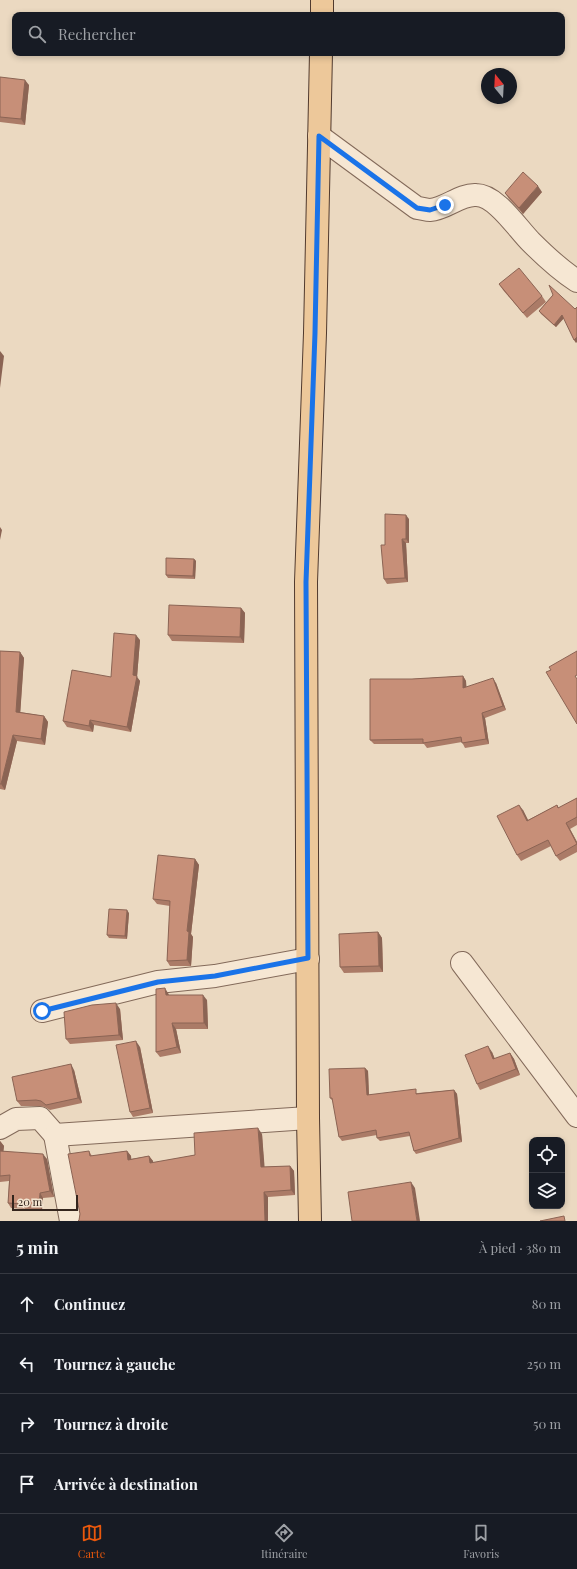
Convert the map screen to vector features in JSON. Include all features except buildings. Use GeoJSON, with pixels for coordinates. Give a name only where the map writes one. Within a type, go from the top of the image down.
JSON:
{"type":"FeatureCollection","features":[{"type":"Feature","properties":{"kind":"main road"},"geometry":{"type":"LineString","coordinates":[[322,0],[322,12]]}},
{"type":"Feature","properties":{"kind":"main road"},"geometry":{"type":"LineString","coordinates":[[310,1221],[308,1118],[306,582],[315,333],[321,56]]}},
{"type":"Feature","properties":{"kind":"street"},"geometry":{"type":"LineString","coordinates":[[319,136],[417,208],[430,210],[467,196],[477,194],[490,200],[508,216],[553,264],[577,281]]}},
{"type":"Feature","properties":{"kind":"street"},"geometry":{"type":"LineString","coordinates":[[42,1011],[158,982],[215,976],[308,958]]}},
{"type":"Feature","properties":{"kind":"street"},"geometry":{"type":"LineString","coordinates":[[462,963],[577,1116]]}},
{"type":"Feature","properties":{"kind":"street"},"geometry":{"type":"LineString","coordinates":[[0,1128],[16,1119],[40,1118],[55,1135],[71,1221]]}},
{"type":"Feature","properties":{"kind":"street"},"geometry":{"type":"LineString","coordinates":[[55,1135],[308,1118]]}},
{"type":"Feature","properties":{"kind":"route"},"geometry":{"type":"LineString","coordinates":[[42,1011],[158,982],[215,976],[308,958],[306,582],[315,333],[319,136],[417,208],[430,210],[445,205]]}}]}
